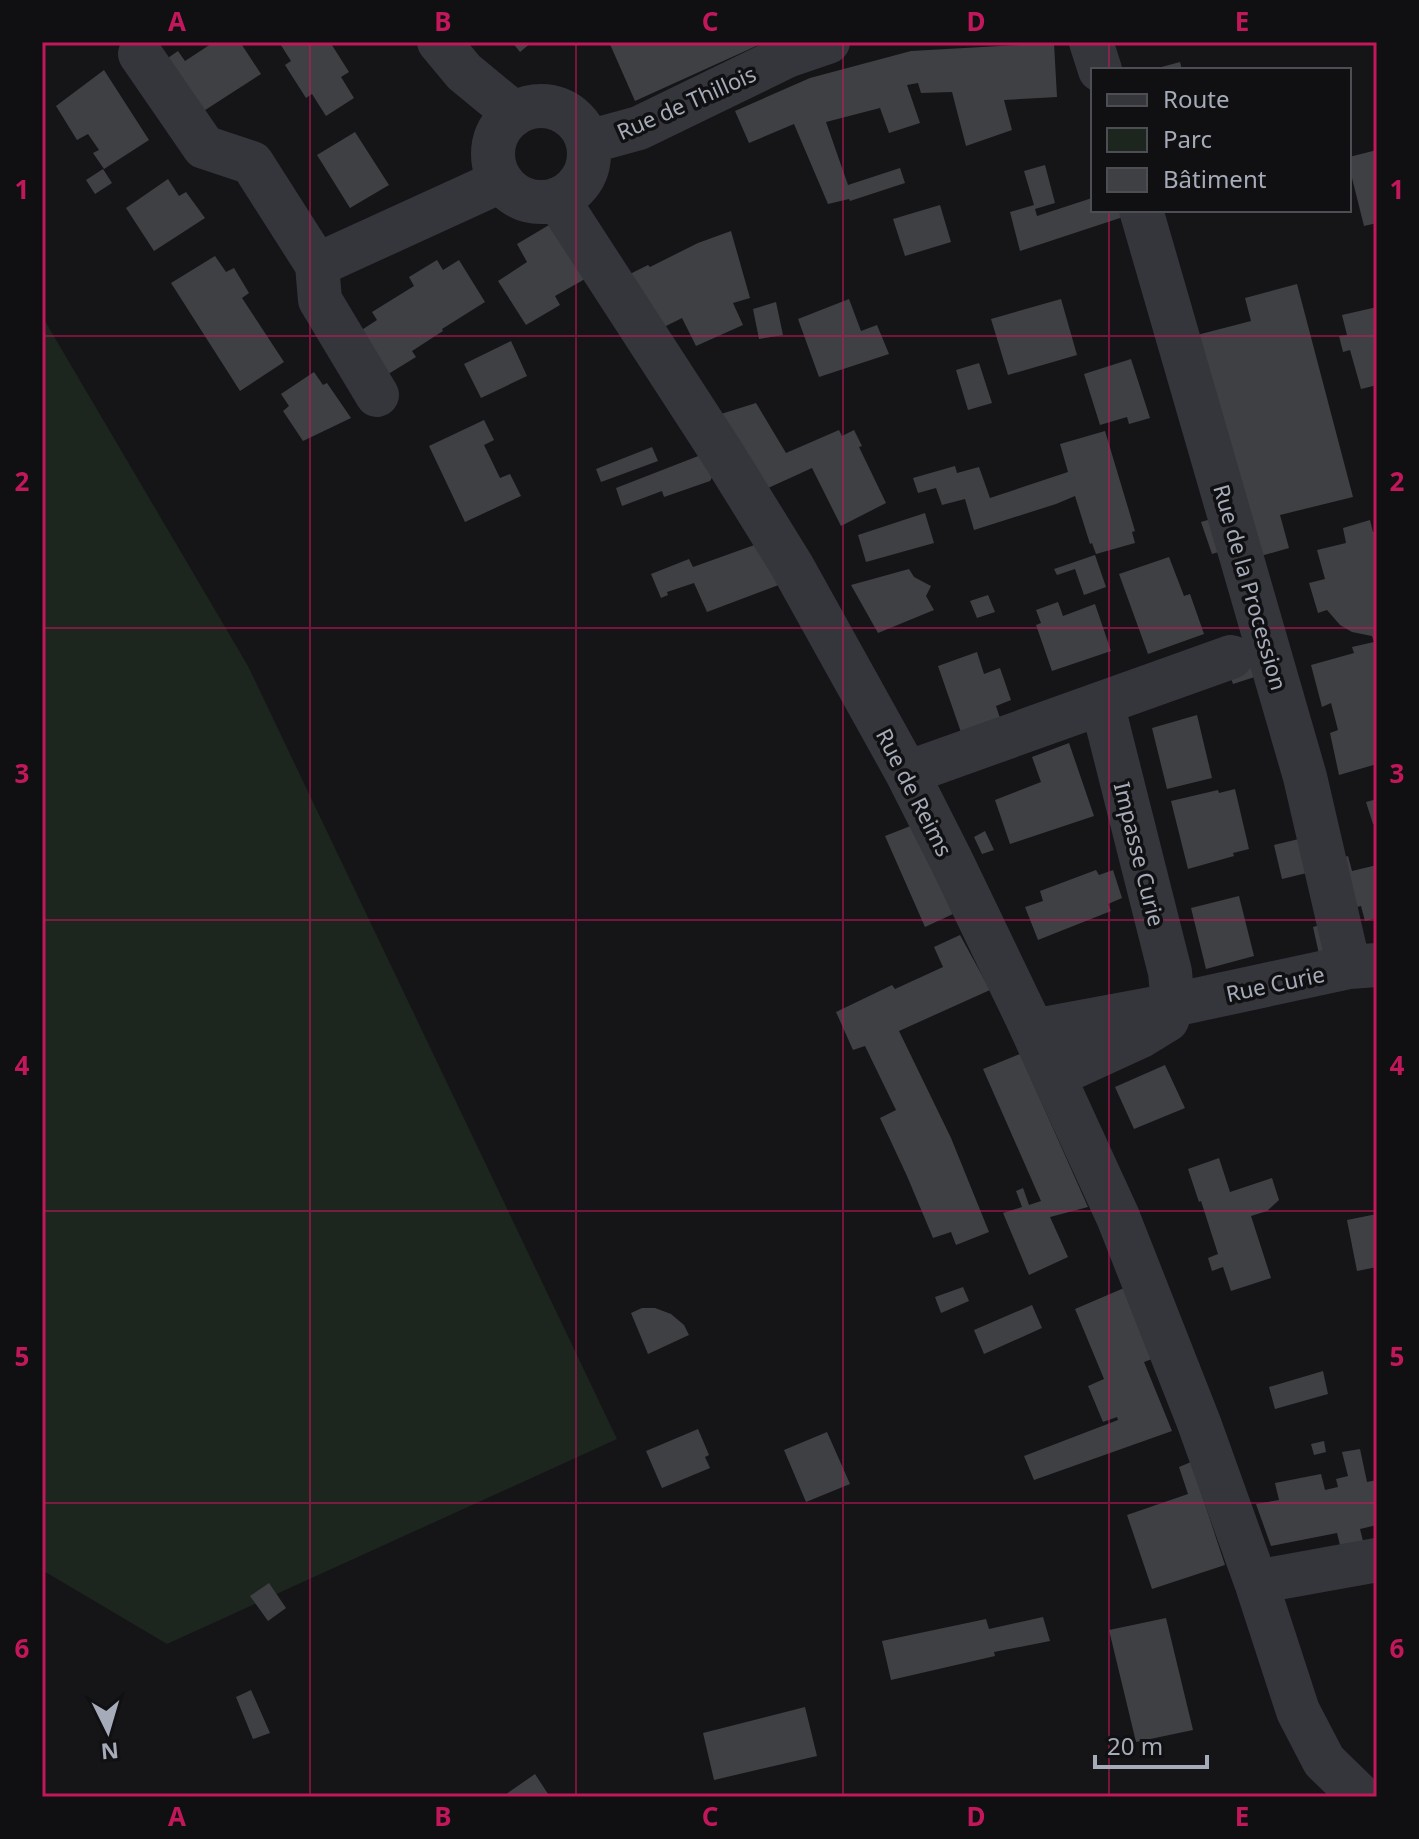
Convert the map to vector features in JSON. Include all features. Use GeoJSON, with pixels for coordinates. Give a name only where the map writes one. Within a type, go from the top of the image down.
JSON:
{"type":"FeatureCollection","features":[{"type":"Feature","properties":{"kind":"street"},"geometry":{"type":"LineString","coordinates":[[439,42],[464,72],[515,114]]}},
{"type":"Feature","properties":{"kind":"street","name":"Rue de Thillois"},"geometry":{"type":"LineString","coordinates":[[588,142],[639,128],[787,56],[828,42]]}},
{"type":"Feature","properties":{"kind":"street"},"geometry":{"type":"LineString","coordinates":[[1091,42],[1099,68]]}},
{"type":"Feature","properties":{"kind":"street"},"geometry":{"type":"LineString","coordinates":[[140,54],[204,147],[252,163],[317,265],[320,300],[377,395]]}},
{"type":"Feature","properties":{"kind":"street"},"geometry":{"type":"LineString","coordinates":[[544,106],[559,109],[582,128],[588,142],[589,160],[584,177],[573,190],[558,200],[533,202],[520,198],[501,181],[495,167],[493,152],[496,137],[515,114],[529,108],[544,106]]}},
{"type":"Feature","properties":{"kind":"street"},"geometry":{"type":"LineString","coordinates":[[317,265],[501,181]]}},
{"type":"Feature","properties":{"kind":"street","name":"Rue de Reims"},"geometry":{"type":"LineString","coordinates":[[558,200],[785,554],[907,773],[1033,1031],[1118,1217],[1199,1423],[1298,1711],[1324,1761],[1361,1797]]}},
{"type":"Feature","properties":{"kind":"street","name":"Rue de la Procession"},"geometry":{"type":"LineString","coordinates":[[1142,212],[1363,966]]}},
{"type":"Feature","properties":{"kind":"street"},"geometry":{"type":"LineString","coordinates":[[907,773],[1231,657]]}},
{"type":"Feature","properties":{"kind":"street","name":"Impasse Curie"},"geometry":{"type":"LineString","coordinates":[[1102,703],[1170,972],[1173,1005]]}},
{"type":"Feature","properties":{"kind":"street","name":"Rue Curie"},"geometry":{"type":"LineString","coordinates":[[1033,1031],[1363,966]]}},
{"type":"Feature","properties":{"kind":"street"},"geometry":{"type":"LineString","coordinates":[[1054,1076],[1141,1036],[1167,1020],[1173,1005]]}},
{"type":"Feature","properties":{"kind":"street"},"geometry":{"type":"LineString","coordinates":[[1256,1582],[1377,1560]]}},
{"type":"Feature","properties":{"kind":"green space"},"geometry":{"type":"Polygon","coordinates":[[[42,316],[248,666],[617,1439],[167,1644],[42,1570],[42,316]]]}},
{"type":"Feature","properties":{"kind":"building"},"geometry":{"type":"Polygon","coordinates":[[[214,42],[240,42],[261,74],[199,114],[165,60],[178,51],[185,61],[214,42]]]}},
{"type":"Feature","properties":{"kind":"building"},"geometry":{"type":"Polygon","coordinates":[[[279,42],[330,42],[349,72],[341,77],[354,98],[326,116],[312,94],[306,98],[285,65],[291,61],[279,42]]]}},
{"type":"Feature","properties":{"kind":"building"},"geometry":{"type":"Polygon","coordinates":[[[512,42],[532,42],[520,52],[512,42]]]}},
{"type":"Feature","properties":{"kind":"building"},"geometry":{"type":"Polygon","coordinates":[[[609,42],[765,42],[635,101],[609,42]]]}},
{"type":"Feature","properties":{"kind":"building"},"geometry":{"type":"Polygon","coordinates":[[[1054,43],[1057,97],[1004,100],[1012,130],[966,146],[952,92],[921,93],[918,83],[907,85],[920,123],[889,133],[880,108],[826,122],[848,185],[900,168],[905,183],[850,201],[828,204],[794,124],[749,143],[735,111],[810,78],[911,51],[1054,43]]]}},
{"type":"Feature","properties":{"kind":"building"},"geometry":{"type":"Polygon","coordinates":[[[1180,62],[1182,68],[1158,68],[1180,62]]]}},
{"type":"Feature","properties":{"kind":"building"},"geometry":{"type":"Polygon","coordinates":[[[104,70],[149,140],[104,169],[93,153],[99,150],[88,134],[77,140],[56,106],[104,70]]]}},
{"type":"Feature","properties":{"kind":"building"},"geometry":{"type":"Polygon","coordinates":[[[355,132],[389,185],[350,208],[317,155],[355,132]]]}},
{"type":"Feature","properties":{"kind":"building"},"geometry":{"type":"Polygon","coordinates":[[[1377,150],[1377,223],[1364,226],[1351,174],[1351,156],[1377,150]]]}},
{"type":"Feature","properties":{"kind":"building"},"geometry":{"type":"Polygon","coordinates":[[[1045,165],[1055,203],[1035,209],[1037,216],[1091,198],[1091,212],[1122,212],[1123,217],[1020,251],[1010,212],[1034,205],[1024,171],[1045,165]]]}},
{"type":"Feature","properties":{"kind":"building"},"geometry":{"type":"Polygon","coordinates":[[[103,169],[112,183],[95,194],[86,180],[103,169]]]}},
{"type":"Feature","properties":{"kind":"building"},"geometry":{"type":"Polygon","coordinates":[[[168,179],[179,196],[186,192],[205,218],[154,251],[126,208],[168,179]]]}},
{"type":"Feature","properties":{"kind":"building"},"geometry":{"type":"Polygon","coordinates":[[[940,205],[951,242],[905,256],[893,219],[940,205]]]}},
{"type":"Feature","properties":{"kind":"building"},"geometry":{"type":"Polygon","coordinates":[[[549,225],[585,279],[555,296],[560,305],[526,325],[498,281],[527,262],[517,244],[549,225]]]}},
{"type":"Feature","properties":{"kind":"building"},"geometry":{"type":"Polygon","coordinates":[[[731,231],[750,298],[733,303],[743,325],[696,346],[682,318],[664,327],[630,274],[731,231]]]}},
{"type":"Feature","properties":{"kind":"building"},"geometry":{"type":"Polygon","coordinates":[[[215,256],[226,272],[234,268],[249,293],[242,298],[284,362],[240,391],[171,283],[215,256]]]}},
{"type":"Feature","properties":{"kind":"building"},"geometry":{"type":"Polygon","coordinates":[[[437,260],[443,270],[459,260],[485,302],[412,351],[416,357],[385,376],[357,333],[377,320],[372,312],[414,286],[409,277],[437,260]]]}},
{"type":"Feature","properties":{"kind":"building"},"geometry":{"type":"Polygon","coordinates":[[[1297,284],[1353,497],[1280,515],[1289,548],[1254,558],[1197,335],[1251,321],[1245,298],[1297,284]]]}},
{"type":"Feature","properties":{"kind":"building"},"geometry":{"type":"Polygon","coordinates":[[[849,299],[861,331],[877,325],[889,354],[819,377],[798,319],[849,299]]]}},
{"type":"Feature","properties":{"kind":"building"},"geometry":{"type":"Polygon","coordinates":[[[1061,299],[1077,355],[1008,375],[991,319],[1061,299]]]}},
{"type":"Feature","properties":{"kind":"building"},"geometry":{"type":"Polygon","coordinates":[[[776,302],[783,335],[759,339],[753,309],[776,302]]]}},
{"type":"Feature","properties":{"kind":"building"},"geometry":{"type":"Polygon","coordinates":[[[1377,307],[1377,385],[1361,389],[1350,350],[1343,352],[1339,336],[1347,335],[1342,315],[1377,307]]]}},
{"type":"Feature","properties":{"kind":"building"},"geometry":{"type":"Polygon","coordinates":[[[511,341],[527,376],[481,398],[464,364],[511,341]]]}},
{"type":"Feature","properties":{"kind":"building"},"geometry":{"type":"Polygon","coordinates":[[[1131,359],[1150,418],[1129,424],[1127,417],[1100,425],[1084,374],[1131,359]]]}},
{"type":"Feature","properties":{"kind":"building"},"geometry":{"type":"Polygon","coordinates":[[[979,363],[992,403],[968,410],[956,370],[979,363]]]}},
{"type":"Feature","properties":{"kind":"building"},"geometry":{"type":"Polygon","coordinates":[[[314,372],[323,385],[327,383],[351,418],[303,441],[283,411],[289,406],[281,394],[314,372]]]}},
{"type":"Feature","properties":{"kind":"building"},"geometry":{"type":"Polygon","coordinates":[[[756,403],[786,453],[839,430],[842,436],[854,430],[886,503],[841,526],[812,468],[766,489],[721,414],[756,403]]]}},
{"type":"Feature","properties":{"kind":"building"},"geometry":{"type":"Polygon","coordinates":[[[484,420],[494,440],[484,445],[500,478],[510,474],[521,496],[465,522],[429,446],[484,420]]]}},
{"type":"Feature","properties":{"kind":"building"},"geometry":{"type":"Polygon","coordinates":[[[1105,431],[1135,531],[1132,532],[1135,543],[1096,554],[1075,496],[974,530],[965,499],[942,505],[936,488],[918,493],[913,478],[955,466],[957,473],[979,467],[990,498],[1068,472],[1060,444],[1105,431]]]}},
{"type":"Feature","properties":{"kind":"building"},"geometry":{"type":"Polygon","coordinates":[[[652,447],[658,461],[601,482],[596,469],[652,447]]]}},
{"type":"Feature","properties":{"kind":"building"},"geometry":{"type":"Polygon","coordinates":[[[706,453],[716,470],[710,481],[664,497],[662,491],[622,506],[616,488],[706,453]]]}},
{"type":"Feature","properties":{"kind":"building"},"geometry":{"type":"Polygon","coordinates":[[[925,513],[934,543],[866,562],[858,535],[925,513]]]}},
{"type":"Feature","properties":{"kind":"building"},"geometry":{"type":"Polygon","coordinates":[[[1221,516],[1231,548],[1212,554],[1201,522],[1221,516]]]}},
{"type":"Feature","properties":{"kind":"building"},"geometry":{"type":"Polygon","coordinates":[[[1370,520],[1373,532],[1377,532],[1377,764],[1339,775],[1330,733],[1338,730],[1331,703],[1322,707],[1311,665],[1354,653],[1352,647],[1374,642],[1372,636],[1352,632],[1340,625],[1327,610],[1318,613],[1309,583],[1325,579],[1317,550],[1346,543],[1343,528],[1370,520]]]}},
{"type":"Feature","properties":{"kind":"building"},"geometry":{"type":"Polygon","coordinates":[[[760,543],[784,583],[707,612],[694,583],[667,592],[668,595],[661,598],[651,574],[689,559],[693,567],[760,543]]]}},
{"type":"Feature","properties":{"kind":"building"},"geometry":{"type":"Polygon","coordinates":[[[1095,555],[1106,587],[1084,595],[1075,569],[1057,575],[1054,569],[1095,555]]]}},
{"type":"Feature","properties":{"kind":"building"},"geometry":{"type":"Polygon","coordinates":[[[1169,557],[1184,596],[1190,594],[1204,634],[1148,654],[1119,574],[1169,557]]]}},
{"type":"Feature","properties":{"kind":"building"},"geometry":{"type":"Polygon","coordinates":[[[909,569],[914,577],[931,586],[926,596],[934,610],[878,633],[851,585],[909,569]]]}},
{"type":"Feature","properties":{"kind":"building"},"geometry":{"type":"Polygon","coordinates":[[[988,595],[995,612],[977,618],[970,601],[988,595]]]}},
{"type":"Feature","properties":{"kind":"building"},"geometry":{"type":"Polygon","coordinates":[[[1058,602],[1063,616],[1095,604],[1111,651],[1052,671],[1036,625],[1041,623],[1036,610],[1058,602]]]}},
{"type":"Feature","properties":{"kind":"building"},"geometry":{"type":"Polygon","coordinates":[[[977,652],[984,674],[1000,668],[1011,700],[996,706],[1002,724],[963,738],[938,666],[977,652]]]}},
{"type":"Feature","properties":{"kind":"building"},"geometry":{"type":"Polygon","coordinates":[[[1263,658],[1267,673],[1233,684],[1228,670],[1263,658]]]}},
{"type":"Feature","properties":{"kind":"building"},"geometry":{"type":"Polygon","coordinates":[[[1197,715],[1212,778],[1167,789],[1152,728],[1197,715]]]}},
{"type":"Feature","properties":{"kind":"building"},"geometry":{"type":"Polygon","coordinates":[[[1069,743],[1094,816],[1010,844],[995,800],[1041,782],[1032,757],[1069,743]]]}},
{"type":"Feature","properties":{"kind":"building"},"geometry":{"type":"Polygon","coordinates":[[[1235,789],[1249,849],[1188,869],[1171,801],[1235,789]]]}},
{"type":"Feature","properties":{"kind":"building"},"geometry":{"type":"Polygon","coordinates":[[[1377,799],[1377,823],[1373,824],[1366,802],[1377,799]]]}},
{"type":"Feature","properties":{"kind":"building"},"geometry":{"type":"Polygon","coordinates":[[[913,825],[953,914],[925,927],[885,836],[913,825]]]}},
{"type":"Feature","properties":{"kind":"building"},"geometry":{"type":"Polygon","coordinates":[[[985,831],[994,850],[982,854],[974,837],[985,831]]]}},
{"type":"Feature","properties":{"kind":"building"},"geometry":{"type":"Polygon","coordinates":[[[1307,837],[1315,871],[1282,879],[1274,845],[1307,837]]]}},
{"type":"Feature","properties":{"kind":"building"},"geometry":{"type":"Polygon","coordinates":[[[1348,856],[1352,871],[1377,865],[1377,918],[1365,921],[1361,906],[1344,910],[1333,860],[1348,856]]]}},
{"type":"Feature","properties":{"kind":"building"},"geometry":{"type":"Polygon","coordinates":[[[1096,870],[1099,875],[1113,870],[1122,898],[1108,904],[1111,911],[1038,940],[1025,907],[1043,901],[1040,891],[1096,870]]]}},
{"type":"Feature","properties":{"kind":"building"},"geometry":{"type":"Polygon","coordinates":[[[1239,896],[1254,956],[1206,969],[1191,908],[1239,896]]]}},
{"type":"Feature","properties":{"kind":"building"},"geometry":{"type":"Polygon","coordinates":[[[1327,923],[1334,950],[1319,954],[1313,927],[1327,923]]]}},
{"type":"Feature","properties":{"kind":"building"},"geometry":{"type":"Polygon","coordinates":[[[960,935],[990,990],[899,1031],[951,1138],[989,1232],[956,1245],[951,1232],[933,1238],[880,1118],[896,1110],[865,1046],[853,1050],[836,1012],[892,985],[895,989],[943,967],[934,947],[960,935]]]}},
{"type":"Feature","properties":{"kind":"building"},"geometry":{"type":"Polygon","coordinates":[[[1020,1054],[1088,1207],[1050,1217],[1068,1257],[1029,1275],[1003,1213],[1022,1207],[1016,1191],[1023,1188],[1029,1205],[1041,1201],[983,1069],[1020,1054]]]}},
{"type":"Feature","properties":{"kind":"building"},"geometry":{"type":"Polygon","coordinates":[[[1165,1065],[1185,1108],[1134,1129],[1115,1087],[1165,1065]]]}},
{"type":"Feature","properties":{"kind":"building"},"geometry":{"type":"Polygon","coordinates":[[[1219,1158],[1230,1192],[1272,1178],[1279,1200],[1267,1211],[1251,1216],[1271,1278],[1231,1291],[1223,1267],[1212,1271],[1208,1258],[1218,1254],[1188,1169],[1219,1158]]]}},
{"type":"Feature","properties":{"kind":"building"},"geometry":{"type":"Polygon","coordinates":[[[1377,1214],[1377,1267],[1357,1271],[1347,1220],[1377,1214]]]}},
{"type":"Feature","properties":{"kind":"building"},"geometry":{"type":"Polygon","coordinates":[[[963,1287],[969,1301],[941,1313],[935,1297],[963,1287]]]}},
{"type":"Feature","properties":{"kind":"building"},"geometry":{"type":"Polygon","coordinates":[[[1124,1288],[1152,1359],[1144,1362],[1172,1431],[1034,1480],[1024,1456],[1118,1420],[1117,1417],[1103,1422],[1088,1386],[1104,1379],[1075,1309],[1124,1288]]]}},
{"type":"Feature","properties":{"kind":"building"},"geometry":{"type":"Polygon","coordinates":[[[1032,1305],[1042,1328],[984,1354],[974,1330],[1032,1305]]]}},
{"type":"Feature","properties":{"kind":"building"},"geometry":{"type":"Polygon","coordinates":[[[642,1308],[655,1308],[671,1314],[684,1325],[689,1335],[648,1354],[631,1313],[642,1308]]]}},
{"type":"Feature","properties":{"kind":"building"},"geometry":{"type":"Polygon","coordinates":[[[1323,1371],[1328,1394],[1275,1409],[1269,1387],[1323,1371]]]}},
{"type":"Feature","properties":{"kind":"building"},"geometry":{"type":"Polygon","coordinates":[[[698,1429],[709,1455],[705,1457],[710,1468],[662,1488],[646,1451],[698,1429]]]}},
{"type":"Feature","properties":{"kind":"building"},"geometry":{"type":"Polygon","coordinates":[[[827,1432],[850,1484],[806,1502],[784,1450],[827,1432]]]}},
{"type":"Feature","properties":{"kind":"building"},"geometry":{"type":"Polygon","coordinates":[[[1324,1441],[1326,1452],[1314,1455],[1311,1444],[1324,1441]]]}},
{"type":"Feature","properties":{"kind":"building"},"geometry":{"type":"Polygon","coordinates":[[[1360,1449],[1367,1482],[1377,1480],[1377,1525],[1360,1529],[1363,1541],[1340,1545],[1337,1533],[1271,1546],[1256,1504],[1279,1500],[1275,1483],[1321,1474],[1325,1490],[1338,1487],[1336,1479],[1348,1476],[1342,1452],[1360,1449]]]}},
{"type":"Feature","properties":{"kind":"building"},"geometry":{"type":"Polygon","coordinates":[[[1191,1462],[1225,1565],[1152,1589],[1127,1515],[1188,1494],[1179,1467],[1191,1462]]]}},
{"type":"Feature","properties":{"kind":"building"},"geometry":{"type":"Polygon","coordinates":[[[269,1583],[286,1608],[268,1621],[250,1596],[269,1583]]]}},
{"type":"Feature","properties":{"kind":"building"},"geometry":{"type":"Polygon","coordinates":[[[1043,1617],[1050,1641],[994,1652],[995,1656],[891,1680],[882,1641],[986,1619],[989,1629],[1043,1617]]]}},
{"type":"Feature","properties":{"kind":"building"},"geometry":{"type":"Polygon","coordinates":[[[1166,1618],[1193,1730],[1136,1742],[1109,1630],[1166,1618]]]}},
{"type":"Feature","properties":{"kind":"building"},"geometry":{"type":"Polygon","coordinates":[[[251,1690],[270,1733],[253,1739],[236,1697],[251,1690]]]}},
{"type":"Feature","properties":{"kind":"building"},"geometry":{"type":"Polygon","coordinates":[[[805,1707],[817,1756],[714,1780],[703,1733],[805,1707]]]}},
{"type":"Feature","properties":{"kind":"building"},"geometry":{"type":"Polygon","coordinates":[[[535,1774],[550,1797],[502,1797],[535,1774]]]}}]}
